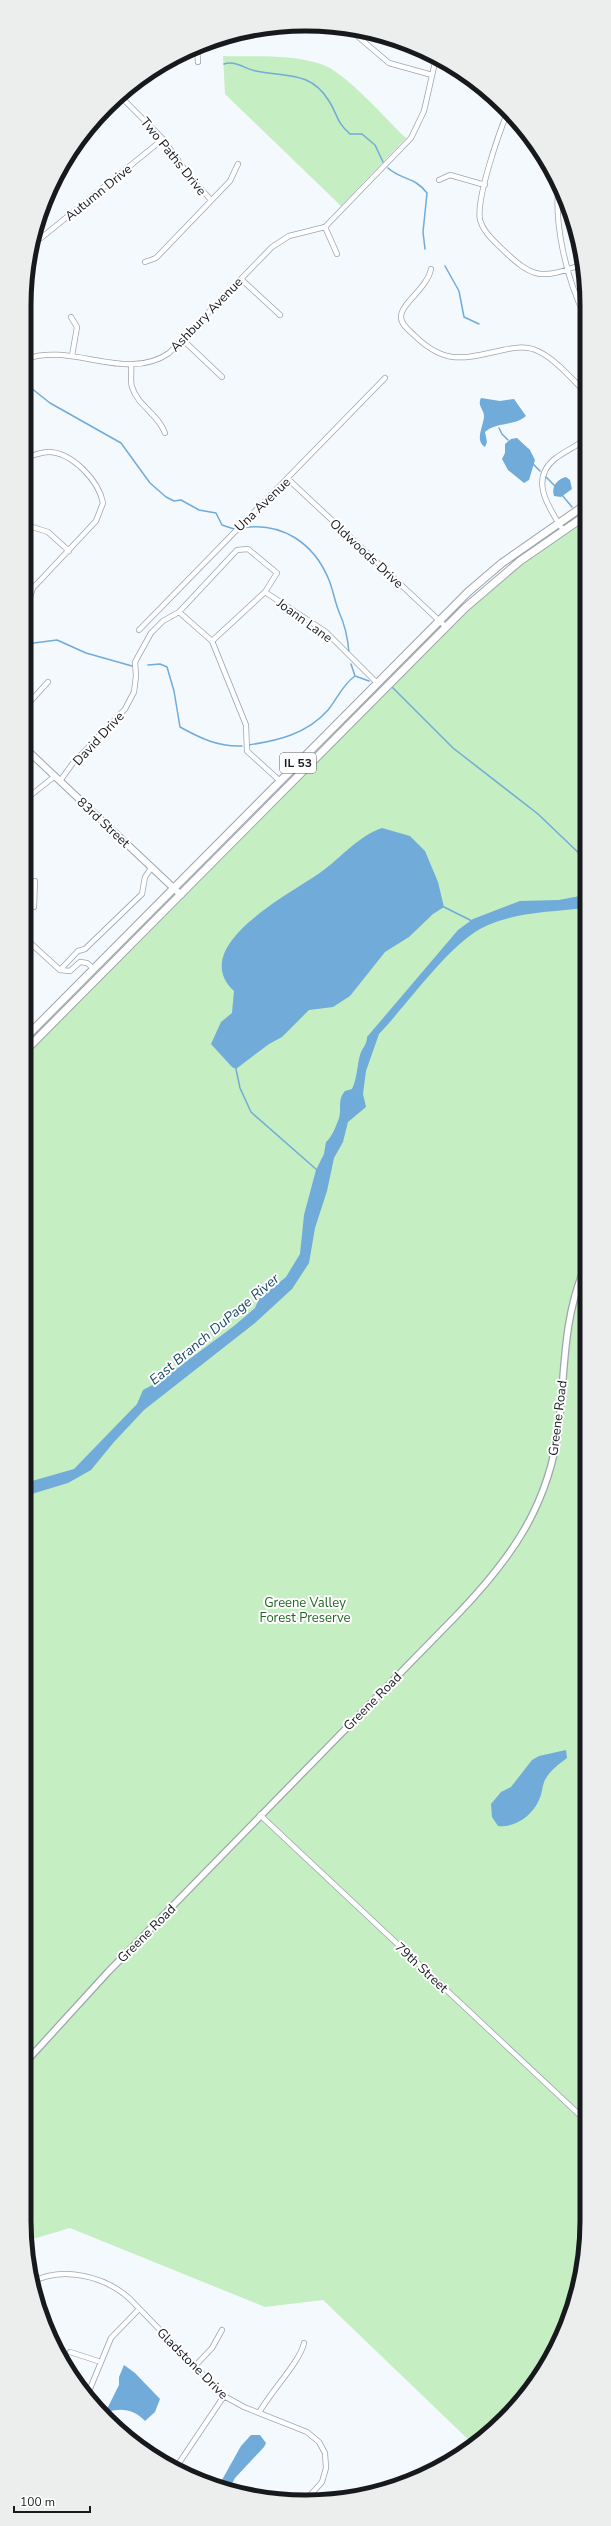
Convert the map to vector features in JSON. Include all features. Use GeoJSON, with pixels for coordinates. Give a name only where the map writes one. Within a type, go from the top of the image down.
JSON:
{"type":"FeatureCollection","features":[{"type":"Feature","properties":{"kind":"main road","name":"IL 53"},"geometry":{"type":"LineString","coordinates":[[31,1033],[175,889],[439,620],[502,563],[580,507]]}},
{"type":"Feature","properties":{"kind":"main road","name":"IL 53"},"geometry":{"type":"LineString","coordinates":[[31,1046],[446,627],[496,580],[563,530],[580,519]]}},
{"type":"Feature","properties":{"kind":"main road","name":"83rd Street"},"geometry":{"type":"LineString","coordinates":[[31,754],[181,895]]}},
{"type":"Feature","properties":{"kind":"street"},"geometry":{"type":"LineString","coordinates":[[358,36],[390,63],[432,75]]}},
{"type":"Feature","properties":{"kind":"street"},"geometry":{"type":"LineString","coordinates":[[197,53],[198,62]]}},
{"type":"Feature","properties":{"kind":"street","name":"Ashbury Avenue"},"geometry":{"type":"LineString","coordinates":[[31,357],[35,356],[72,356],[131,365],[159,359],[173,350],[268,250],[282,239],[324,227],[414,134],[424,111],[435,63]]}},
{"type":"Feature","properties":{"kind":"street","name":"Two Paths Drive"},"geometry":{"type":"LineString","coordinates":[[124,100],[163,139],[190,177],[211,200]]}},
{"type":"Feature","properties":{"kind":"street"},"geometry":{"type":"LineString","coordinates":[[505,117],[500,129],[485,185],[480,207],[480,221],[486,233],[521,267],[534,274],[550,275],[577,266]]}},
{"type":"Feature","properties":{"kind":"street","name":"Autumn Drive"},"geometry":{"type":"LineString","coordinates":[[39,239],[163,139]]}},
{"type":"Feature","properties":{"kind":"street"},"geometry":{"type":"LineString","coordinates":[[145,262],[156,258],[233,178],[238,164]]}},
{"type":"Feature","properties":{"kind":"street"},"geometry":{"type":"LineString","coordinates":[[439,180],[450,175],[485,185]]}},
{"type":"Feature","properties":{"kind":"street"},"geometry":{"type":"LineString","coordinates":[[557,196],[566,271],[580,304]]}},
{"type":"Feature","properties":{"kind":"street"},"geometry":{"type":"LineString","coordinates":[[324,227],[337,254]]}},
{"type":"Feature","properties":{"kind":"street"},"geometry":{"type":"LineString","coordinates":[[431,269],[428,281],[405,307],[401,318],[404,325],[430,349],[443,356],[458,358],[517,347],[532,349],[547,356],[580,387]]}},
{"type":"Feature","properties":{"kind":"street"},"geometry":{"type":"LineString","coordinates":[[241,279],[280,315]]}},
{"type":"Feature","properties":{"kind":"street"},"geometry":{"type":"LineString","coordinates":[[71,317],[78,327],[72,356]]}},
{"type":"Feature","properties":{"kind":"street"},"geometry":{"type":"LineString","coordinates":[[182,339],[222,377]]}},
{"type":"Feature","properties":{"kind":"street"},"geometry":{"type":"LineString","coordinates":[[131,365],[132,387],[140,401],[161,422],[165,433]]}},
{"type":"Feature","properties":{"kind":"street","name":"Una Avenue"},"geometry":{"type":"LineString","coordinates":[[139,630],[238,526],[288,479],[385,378]]}},
{"type":"Feature","properties":{"kind":"street"},"geometry":{"type":"LineString","coordinates":[[563,530],[543,495],[542,479],[546,468],[553,460],[580,442]]}},
{"type":"Feature","properties":{"kind":"street"},"geometry":{"type":"LineString","coordinates":[[31,456],[48,452],[64,457],[94,482],[100,491],[103,503],[98,519],[33,588],[31,600]]}},
{"type":"Feature","properties":{"kind":"street","name":"Oldwoods Drive"},"geometry":{"type":"LineString","coordinates":[[288,479],[446,627]]}},
{"type":"Feature","properties":{"kind":"street"},"geometry":{"type":"LineString","coordinates":[[31,527],[48,532],[69,551]]}},
{"type":"Feature","properties":{"kind":"street","name":"David Drive"},"geometry":{"type":"LineString","coordinates":[[60,781],[73,763],[125,709],[134,692],[136,676],[135,662],[151,633],[163,621],[179,612],[238,550],[248,549],[277,573],[265,592]]}},
{"type":"Feature","properties":{"kind":"street"},"geometry":{"type":"LineString","coordinates":[[212,641],[265,592]]}},
{"type":"Feature","properties":{"kind":"street","name":"Joann Lane"},"geometry":{"type":"LineString","coordinates":[[265,592],[326,632],[377,683]]}},
{"type":"Feature","properties":{"kind":"street"},"geometry":{"type":"LineString","coordinates":[[179,612],[212,641],[246,725],[247,751],[280,781]]}},
{"type":"Feature","properties":{"kind":"street"},"geometry":{"type":"LineString","coordinates":[[31,701],[48,682]]}},
{"type":"Feature","properties":{"kind":"street"},"geometry":{"type":"LineString","coordinates":[[31,795],[55,776]]}},
{"type":"Feature","properties":{"kind":"street"},"geometry":{"type":"LineString","coordinates":[[60,970],[78,951],[85,949],[142,894],[145,878],[152,867]]}},
{"type":"Feature","properties":{"kind":"street"},"geometry":{"type":"LineString","coordinates":[[31,907],[34,907],[35,881]]}},
{"type":"Feature","properties":{"kind":"street"},"geometry":{"type":"LineString","coordinates":[[31,944],[60,970],[70,971],[80,962],[87,963],[94,969]]}},
{"type":"Feature","properties":{"kind":"street","name":"Greene Road"},"geometry":{"type":"LineString","coordinates":[[31,2056],[108,1972],[487,1584],[521,1538],[543,1492],[554,1456],[559,1424],[566,1333],[575,1292],[580,1280]]}},
{"type":"Feature","properties":{"kind":"street","name":"79th Street"},"geometry":{"type":"LineString","coordinates":[[260,1815],[580,2115]]}},
{"type":"Feature","properties":{"kind":"street","name":"Gladstone Drive"},"geometry":{"type":"LineString","coordinates":[[37,2281],[71,2273],[92,2278],[116,2288],[140,2309],[194,2367],[224,2396],[259,2413],[307,2432],[322,2446],[327,2463],[322,2482],[310,2495]]}},
{"type":"Feature","properties":{"kind":"street"},"geometry":{"type":"LineString","coordinates":[[90,2390],[111,2338],[140,2309]]}},
{"type":"Feature","properties":{"kind":"street"},"geometry":{"type":"LineString","coordinates":[[194,2367],[212,2348],[222,2330]]}},
{"type":"Feature","properties":{"kind":"street"},"geometry":{"type":"LineString","coordinates":[[259,2413],[267,2397],[299,2356],[304,2343]]}},
{"type":"Feature","properties":{"kind":"street"},"geometry":{"type":"LineString","coordinates":[[70,2352],[101,2362]]}},
{"type":"Feature","properties":{"kind":"street"},"geometry":{"type":"LineString","coordinates":[[178,2463],[224,2396]]}},
{"type":"Feature","properties":{"kind":"green space"},"geometry":{"type":"Polygon","coordinates":[[[223,56],[285,57],[321,64],[342,76],[406,138],[341,206],[225,94],[223,56]]]}},
{"type":"Feature","properties":{"kind":"green space","name":"Greene Valley Forest Preserve"},"geometry":{"type":"Polygon","coordinates":[[[580,522],[580,2220],[578,2256],[571,2292],[552,2342],[534,2373],[523,2388],[500,2415],[469,2441],[323,2300],[265,2307],[70,2228],[32,2239],[31,1047],[463,616],[523,562],[580,522]]]}},
{"type":"Feature","properties":{"kind":"water"},"geometry":{"type":"Polygon","coordinates":[[[481,398],[500,401],[514,399],[526,416],[522,419],[494,427],[485,432],[487,442],[485,447],[480,441],[480,433],[484,420],[484,414],[480,405],[481,398]]]}},
{"type":"Feature","properties":{"kind":"water"},"geometry":{"type":"Polygon","coordinates":[[[517,438],[530,450],[535,460],[529,480],[524,483],[508,470],[502,459],[505,453],[505,444],[511,439],[517,438]]]}},
{"type":"Feature","properties":{"kind":"water"},"geometry":{"type":"Polygon","coordinates":[[[566,477],[570,480],[572,489],[561,497],[554,496],[553,490],[557,482],[566,477]]]}},
{"type":"Feature","properties":{"kind":"water"},"geometry":{"type":"Polygon","coordinates":[[[382,828],[410,836],[425,851],[438,882],[444,907],[433,914],[409,937],[385,952],[350,996],[333,1007],[309,1010],[282,1037],[269,1044],[236,1069],[232,1067],[211,1044],[221,1022],[232,1013],[234,991],[223,974],[223,956],[233,939],[249,922],[268,907],[321,872],[357,842],[382,828]]]}},
{"type":"Feature","properties":{"kind":"water"},"geometry":{"type":"Polygon","coordinates":[[[580,896],[580,909],[522,915],[498,921],[486,926],[458,945],[379,1034],[366,1071],[363,1094],[366,1107],[348,1122],[343,1142],[334,1158],[327,1191],[315,1228],[309,1263],[292,1289],[255,1323],[144,1410],[114,1442],[91,1470],[68,1483],[31,1494],[31,1481],[74,1469],[137,1404],[143,1390],[160,1381],[234,1326],[255,1308],[259,1299],[286,1277],[300,1254],[304,1215],[316,1170],[324,1154],[326,1142],[332,1135],[339,1118],[341,1098],[345,1091],[352,1089],[354,1085],[360,1055],[367,1037],[458,930],[473,919],[520,901],[559,900],[580,896]]]}},
{"type":"Feature","properties":{"kind":"water"},"geometry":{"type":"Polygon","coordinates":[[[566,1750],[567,1758],[554,1768],[546,1778],[540,1798],[532,1811],[517,1823],[498,1826],[492,1817],[491,1804],[501,1792],[511,1787],[532,1760],[539,1756],[566,1750]]]}},
{"type":"Feature","properties":{"kind":"water"},"geometry":{"type":"Polygon","coordinates":[[[124,2365],[135,2373],[160,2399],[155,2412],[145,2421],[136,2414],[126,2410],[108,2412],[107,2410],[119,2385],[119,2377],[124,2365]]]}},
{"type":"Feature","properties":{"kind":"water"},"geometry":{"type":"Polygon","coordinates":[[[251,2435],[260,2435],[266,2443],[235,2478],[231,2485],[221,2481],[241,2446],[251,2435]]]}},
{"type":"Feature","properties":{"kind":"waterway"},"geometry":{"type":"LineString","coordinates":[[224,64],[232,63],[256,71],[288,75],[314,84],[322,91],[329,101],[345,130],[350,134],[362,134],[375,145],[383,162]]}},
{"type":"Feature","properties":{"kind":"waterway"},"geometry":{"type":"LineString","coordinates":[[388,168],[398,175],[417,184],[427,193],[423,232],[425,249]]}},
{"type":"Feature","properties":{"kind":"waterway"},"geometry":{"type":"LineString","coordinates":[[445,266],[459,291],[464,317],[479,324]]}},
{"type":"Feature","properties":{"kind":"waterway"},"geometry":{"type":"LineString","coordinates":[[31,388],[50,403],[121,443],[150,483],[166,497],[174,501],[181,500],[199,510],[216,513],[222,525],[234,529]]}},
{"type":"Feature","properties":{"kind":"waterway"},"geometry":{"type":"LineString","coordinates":[[499,428],[508,440]]}},
{"type":"Feature","properties":{"kind":"waterway"},"geometry":{"type":"LineString","coordinates":[[533,464],[540,471]]}},
{"type":"Feature","properties":{"kind":"waterway"},"geometry":{"type":"LineString","coordinates":[[545,476],[556,487]]}},
{"type":"Feature","properties":{"kind":"waterway"},"geometry":{"type":"LineString","coordinates":[[562,495],[572,507]]}},
{"type":"Feature","properties":{"kind":"waterway"},"geometry":{"type":"LineString","coordinates":[[242,528],[270,528],[283,532],[305,545],[315,555],[329,580],[345,627],[349,653]]}},
{"type":"Feature","properties":{"kind":"waterway"},"geometry":{"type":"LineString","coordinates":[[31,643],[57,640],[86,653],[132,666]]}},
{"type":"Feature","properties":{"kind":"waterway"},"geometry":{"type":"LineString","coordinates":[[148,665],[160,664],[167,667],[174,691],[180,727],[210,741],[225,745],[242,746]]}},
{"type":"Feature","properties":{"kind":"waterway"},"geometry":{"type":"LineString","coordinates":[[351,664],[355,676],[369,681]]}},
{"type":"Feature","properties":{"kind":"waterway"},"geometry":{"type":"LineString","coordinates":[[248,745],[291,735],[311,725],[328,710],[344,687],[355,676]]}},
{"type":"Feature","properties":{"kind":"waterway"},"geometry":{"type":"LineString","coordinates":[[391,686],[453,748],[538,814],[580,854]]}},
{"type":"Feature","properties":{"kind":"waterway"},"geometry":{"type":"LineString","coordinates":[[444,907],[472,921]]}},
{"type":"Feature","properties":{"kind":"waterway"},"geometry":{"type":"LineString","coordinates":[[236,1069],[240,1088],[251,1112],[317,1170]]}},
{"type":"Feature","properties":{"kind":"water label","name":"East Branch DuPage River"},"geometry":{"type":"Point","coordinates":[214,1329]}}]}
